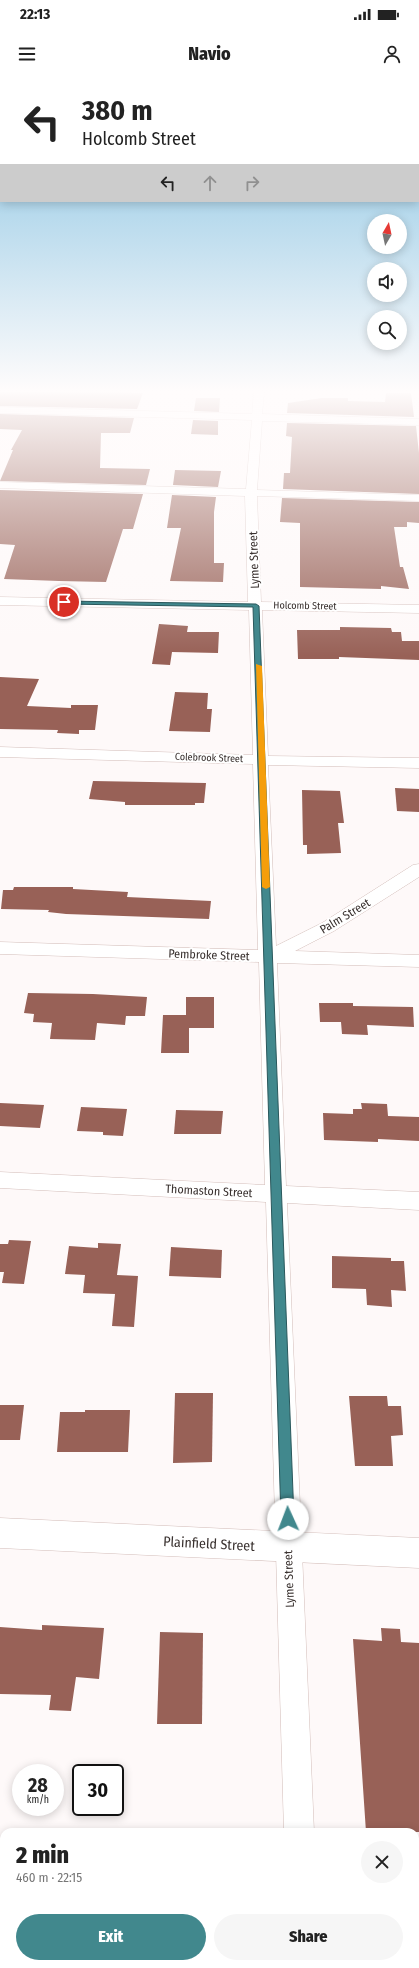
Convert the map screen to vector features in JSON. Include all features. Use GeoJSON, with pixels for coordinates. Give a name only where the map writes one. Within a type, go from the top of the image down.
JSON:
{"type":"FeatureCollection","features":[{"type":"Feature","properties":{"kind":"street","name":"Lyme Street"},"geometry":{"type":"LineString","coordinates":[[252,480],[251,493],[262,760],[299,1828]]}},
{"type":"Feature","properties":{"kind":"street"},"geometry":{"type":"LineString","coordinates":[[0,485],[419,498]]}},
{"type":"Feature","properties":{"kind":"street","name":"Holcomb Street"},"geometry":{"type":"LineString","coordinates":[[0,601],[419,609]]}},
{"type":"Feature","properties":{"kind":"street","name":"Colebrook Street"},"geometry":{"type":"LineString","coordinates":[[0,752],[262,760],[419,762]]}},
{"type":"Feature","properties":{"kind":"street","name":"Palm Street"},"geometry":{"type":"LineString","coordinates":[[268,957],[328,927],[419,869]]}},
{"type":"Feature","properties":{"kind":"street","name":"Pembroke Street"},"geometry":{"type":"LineString","coordinates":[[0,948],[419,961]]}},
{"type":"Feature","properties":{"kind":"street","name":"Thomaston Street"},"geometry":{"type":"LineString","coordinates":[[0,1180],[419,1201]]}},
{"type":"Feature","properties":{"kind":"street","name":"Plainfield Street"},"geometry":{"type":"LineString","coordinates":[[0,1533],[288,1548],[419,1553]]}},
{"type":"Feature","properties":{"kind":"building"},"geometry":{"type":"Polygon","coordinates":[[[0,480],[147,480],[146,485],[0,480]]]}},
{"type":"Feature","properties":{"kind":"building"},"geometry":{"type":"Polygon","coordinates":[[[174,480],[219,480],[218,487],[173,485],[174,480]]]}},
{"type":"Feature","properties":{"kind":"building"},"geometry":{"type":"Polygon","coordinates":[[[284,480],[419,480],[419,494],[283,489],[284,480]]]}},
{"type":"Feature","properties":{"kind":"building"},"geometry":{"type":"Polygon","coordinates":[[[0,490],[143,494],[133,529],[123,529],[106,582],[59,581],[4,579],[15,545],[0,544],[0,490]]]}},
{"type":"Feature","properties":{"kind":"building"},"geometry":{"type":"Polygon","coordinates":[[[172,495],[216,497],[214,512],[214,563],[224,563],[223,582],[170,581],[181,528],[167,528],[172,495]]]}},
{"type":"Feature","properties":{"kind":"building"},"geometry":{"type":"Polygon","coordinates":[[[282,498],[419,502],[419,523],[407,522],[407,527],[394,527],[400,567],[403,567],[409,589],[381,586],[381,589],[300,587],[300,523],[280,522],[282,498]]]}},
{"type":"Feature","properties":{"kind":"building"},"geometry":{"type":"Polygon","coordinates":[[[159,624],[188,626],[187,632],[219,632],[218,653],[172,652],[170,665],[152,664],[159,624]]]}},
{"type":"Feature","properties":{"kind":"building"},"geometry":{"type":"Polygon","coordinates":[[[340,627],[391,628],[392,632],[401,632],[402,641],[419,641],[419,660],[339,657],[339,659],[298,659],[297,630],[340,630],[340,627]]]}},
{"type":"Feature","properties":{"kind":"building"},"geometry":{"type":"Polygon","coordinates":[[[0,677],[39,679],[27,706],[71,708],[71,705],[98,705],[95,730],[79,730],[79,734],[57,733],[58,730],[0,729],[0,677]]]}},
{"type":"Feature","properties":{"kind":"building"},"geometry":{"type":"Polygon","coordinates":[[[175,692],[208,693],[207,709],[212,709],[210,732],[169,731],[175,692]]]}},
{"type":"Feature","properties":{"kind":"building"},"geometry":{"type":"Polygon","coordinates":[[[93,781],[206,783],[204,803],[195,803],[195,805],[125,805],[125,802],[89,799],[93,781]]]}},
{"type":"Feature","properties":{"kind":"building"},"geometry":{"type":"Polygon","coordinates":[[[395,788],[419,789],[419,812],[397,811],[395,788]]]}},
{"type":"Feature","properties":{"kind":"building"},"geometry":{"type":"Polygon","coordinates":[[[302,790],[340,791],[344,823],[338,823],[341,853],[307,854],[307,845],[303,845],[302,790]]]}},
{"type":"Feature","properties":{"kind":"building"},"geometry":{"type":"Polygon","coordinates":[[[14,887],[73,887],[73,889],[128,892],[127,897],[211,901],[209,919],[66,914],[48,912],[49,910],[1,909],[3,890],[13,890],[14,887]]]}},
{"type":"Feature","properties":{"kind":"building"},"geometry":{"type":"Polygon","coordinates":[[[28,993],[147,997],[145,1016],[126,1016],[125,1025],[97,1023],[95,1040],[50,1039],[52,1023],[33,1022],[34,1014],[24,1013],[28,993]]]}},
{"type":"Feature","properties":{"kind":"building"},"geometry":{"type":"Polygon","coordinates":[[[186,997],[214,997],[214,1028],[189,1028],[189,1053],[161,1053],[163,1015],[186,1015],[186,997]]]}},
{"type":"Feature","properties":{"kind":"building"},"geometry":{"type":"Polygon","coordinates":[[[319,1003],[353,1003],[353,1006],[413,1007],[414,1027],[367,1025],[368,1035],[342,1034],[341,1022],[320,1022],[319,1003]]]}},
{"type":"Feature","properties":{"kind":"building"},"geometry":{"type":"Polygon","coordinates":[[[0,1103],[44,1105],[40,1128],[0,1126],[0,1103]]]}},
{"type":"Feature","properties":{"kind":"building"},"geometry":{"type":"Polygon","coordinates":[[[361,1103],[387,1104],[388,1116],[419,1117],[419,1141],[378,1139],[378,1142],[324,1140],[323,1113],[353,1114],[353,1109],[362,1109],[361,1103]]]}},
{"type":"Feature","properties":{"kind":"building"},"geometry":{"type":"Polygon","coordinates":[[[81,1107],[127,1109],[123,1136],[103,1135],[103,1132],[77,1131],[81,1107]]]}},
{"type":"Feature","properties":{"kind":"building"},"geometry":{"type":"Polygon","coordinates":[[[176,1110],[223,1111],[221,1134],[174,1134],[176,1110]]]}},
{"type":"Feature","properties":{"kind":"building"},"geometry":{"type":"Polygon","coordinates":[[[9,1240],[31,1241],[24,1284],[2,1283],[4,1272],[0,1272],[0,1244],[8,1244],[9,1240]]]}},
{"type":"Feature","properties":{"kind":"building"},"geometry":{"type":"Polygon","coordinates":[[[98,1243],[121,1244],[117,1275],[138,1276],[134,1327],[112,1326],[115,1294],[83,1293],[85,1275],[65,1274],[69,1246],[98,1248],[98,1243]]]}},
{"type":"Feature","properties":{"kind":"building"},"geometry":{"type":"Polygon","coordinates":[[[171,1247],[222,1250],[221,1278],[169,1276],[171,1247]]]}},
{"type":"Feature","properties":{"kind":"building"},"geometry":{"type":"Polygon","coordinates":[[[332,1256],[391,1258],[391,1261],[404,1261],[406,1291],[391,1290],[392,1307],[367,1305],[366,1289],[332,1288],[332,1256]]]}},
{"type":"Feature","properties":{"kind":"building"},"geometry":{"type":"Polygon","coordinates":[[[175,1393],[213,1393],[212,1462],[173,1463],[175,1393]]]}},
{"type":"Feature","properties":{"kind":"building"},"geometry":{"type":"Polygon","coordinates":[[[349,1396],[387,1396],[388,1406],[401,1406],[403,1435],[391,1436],[393,1466],[355,1466],[349,1396]]]}},
{"type":"Feature","properties":{"kind":"building"},"geometry":{"type":"Polygon","coordinates":[[[0,1405],[24,1405],[20,1440],[0,1440],[0,1405]]]}},
{"type":"Feature","properties":{"kind":"building"},"geometry":{"type":"Polygon","coordinates":[[[85,1410],[130,1410],[128,1452],[57,1452],[60,1412],[85,1412],[85,1410]]]}},
{"type":"Feature","properties":{"kind":"building"},"geometry":{"type":"Polygon","coordinates":[[[42,1625],[104,1628],[99,1679],[76,1677],[71,1711],[49,1710],[51,1695],[0,1694],[0,1627],[42,1630],[42,1625]]]}},
{"type":"Feature","properties":{"kind":"building"},"geometry":{"type":"Polygon","coordinates":[[[381,1628],[400,1629],[401,1642],[419,1643],[419,1828],[366,1828],[353,1639],[382,1641],[381,1628]]]}},
{"type":"Feature","properties":{"kind":"building"},"geometry":{"type":"Polygon","coordinates":[[[160,1632],[203,1633],[202,1724],[157,1724],[160,1632]]]}},
{"type":"Feature","properties":{"kind":"slow traffic"},"geometry":{"type":"LineString","coordinates":[[258,666],[266,887]]}},
{"type":"Feature","properties":{"kind":"route"},"geometry":{"type":"LineString","coordinates":[[64,602],[256,606],[288,1519]]}}]}
